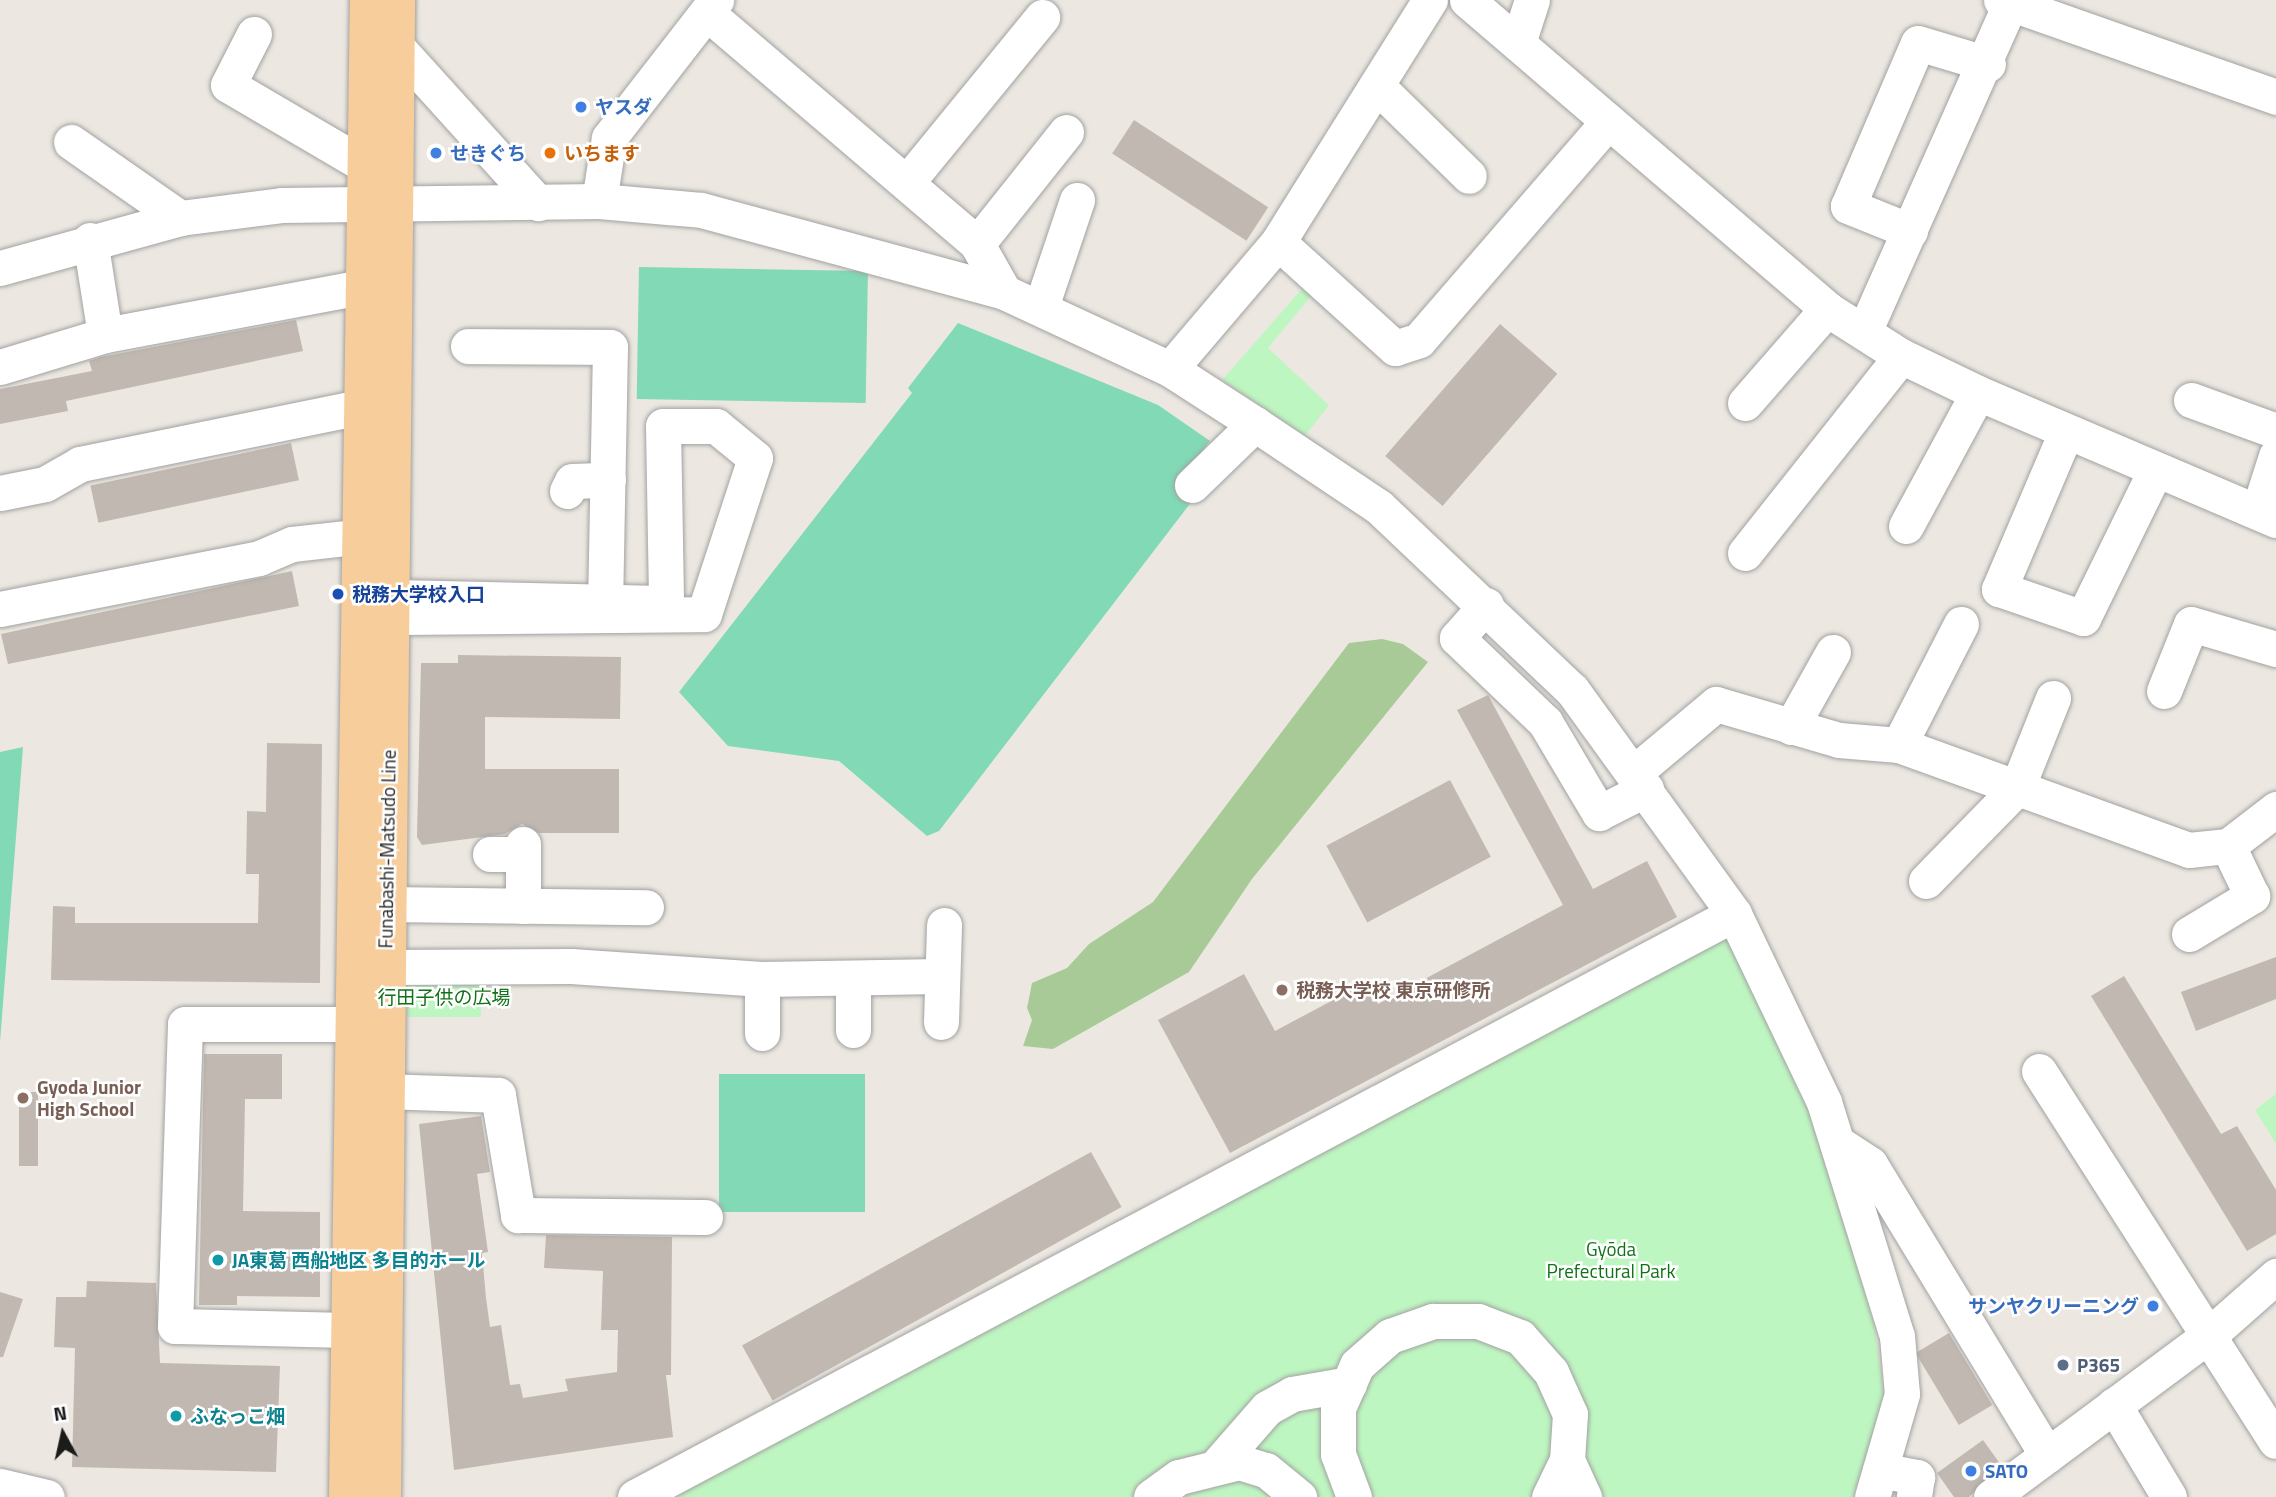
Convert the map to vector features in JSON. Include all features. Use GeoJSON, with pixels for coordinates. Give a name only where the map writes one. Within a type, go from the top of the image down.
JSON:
{"type":"FeatureCollection","features":[{"type":"Feature","properties":{"kind":"main road"},"geometry":{"type":"LineString","coordinates":[[372,4],[396,46],[377,190]]}},
{"type":"Feature","properties":{"kind":"main road"},"geometry":{"type":"LineString","coordinates":[[372,4],[377,190]]}},
{"type":"Feature","properties":{"kind":"main road","name":"Funabashi-Matsudo Line"},"geometry":{"type":"LineString","coordinates":[[348,1497],[367,286],[377,190]]}},
{"type":"Feature","properties":{"kind":"main road","name":"Funabashi-Matsudo Line"},"geometry":{"type":"LineString","coordinates":[[377,190],[391,607],[382,1497]]}},
{"type":"Feature","properties":{"kind":"street"},"geometry":{"type":"LineString","coordinates":[[1170,369],[1279,242],[1430,0]]}},
{"type":"Feature","properties":{"kind":"street"},"geometry":{"type":"LineString","coordinates":[[1467,0],[1827,309],[1901,356],[2155,471],[2267,516],[2276,456]]}},
{"type":"Feature","properties":{"kind":"street"},"geometry":{"type":"LineString","coordinates":[[1517,43],[1532,0]]}},
{"type":"Feature","properties":{"kind":"street"},"geometry":{"type":"LineString","coordinates":[[1864,332],[1988,64],[2008,1],[2276,97]]}},
{"type":"Feature","properties":{"kind":"street"},"geometry":{"type":"LineString","coordinates":[[599,201],[609,138],[712,7],[977,244],[1004,292]]}},
{"type":"Feature","properties":{"kind":"street"},"geometry":{"type":"LineString","coordinates":[[908,181],[1042,17]]}},
{"type":"Feature","properties":{"kind":"street"},"geometry":{"type":"LineString","coordinates":[[254,34],[228,85],[377,190]]}},
{"type":"Feature","properties":{"kind":"street"},"geometry":{"type":"LineString","coordinates":[[1910,232],[1848,206],[1919,43],[1988,64]]}},
{"type":"Feature","properties":{"kind":"street"},"geometry":{"type":"LineString","coordinates":[[396,46],[538,203]]}},
{"type":"Feature","properties":{"kind":"street"},"geometry":{"type":"LineString","coordinates":[[1378,87],[1469,176]]}},
{"type":"Feature","properties":{"kind":"street"},"geometry":{"type":"LineString","coordinates":[[1279,242],[1395,348],[1419,341],[1608,122]]}},
{"type":"Feature","properties":{"kind":"street"},"geometry":{"type":"LineString","coordinates":[[977,244],[1066,132]]}},
{"type":"Feature","properties":{"kind":"street"},"geometry":{"type":"LineString","coordinates":[[71,142],[180,218]]}},
{"type":"Feature","properties":{"kind":"street"},"geometry":{"type":"LineString","coordinates":[[0,268],[90,240],[180,218],[377,190],[538,203],[599,201],[701,209],[1004,292],[1170,369],[1379,508],[1486,605],[1572,690],[1641,781],[1734,914],[1839,1144],[1902,1365],[1902,1394],[1876,1483],[1917,1477],[1914,1497]]}},
{"type":"Feature","properties":{"kind":"street"},"geometry":{"type":"LineString","coordinates":[[1041,307],[1077,200]]}},
{"type":"Feature","properties":{"kind":"street"},"geometry":{"type":"LineString","coordinates":[[90,240],[105,335]]}},
{"type":"Feature","properties":{"kind":"street"},"geometry":{"type":"LineString","coordinates":[[0,367],[105,335],[367,286]]}},
{"type":"Feature","properties":{"kind":"street"},"geometry":{"type":"LineString","coordinates":[[1745,403],[1827,309]]}},
{"type":"Feature","properties":{"kind":"street"},"geometry":{"type":"LineString","coordinates":[[468,346],[610,347],[606,602]]}},
{"type":"Feature","properties":{"kind":"street"},"geometry":{"type":"LineString","coordinates":[[1745,553],[1901,356]]}},
{"type":"Feature","properties":{"kind":"street"},"geometry":{"type":"LineString","coordinates":[[1906,526],[1978,393]]}},
{"type":"Feature","properties":{"kind":"street"},"geometry":{"type":"LineString","coordinates":[[2191,400],[2276,431]]}},
{"type":"Feature","properties":{"kind":"street"},"geometry":{"type":"LineString","coordinates":[[0,493],[45,484],[80,464],[365,406]]}},
{"type":"Feature","properties":{"kind":"street"},"geometry":{"type":"LineString","coordinates":[[1192,485],[1255,424]]}},
{"type":"Feature","properties":{"kind":"street"},"geometry":{"type":"LineString","coordinates":[[663,426],[716,426],[755,458],[704,614],[391,607],[666,603],[663,426]]}},
{"type":"Feature","properties":{"kind":"street"},"geometry":{"type":"LineString","coordinates":[[2066,432],[1999,589],[2083,618],[2155,471]]}},
{"type":"Feature","properties":{"kind":"street"},"geometry":{"type":"LineString","coordinates":[[567,491],[572,481],[608,480]]}},
{"type":"Feature","properties":{"kind":"street"},"geometry":{"type":"LineString","coordinates":[[0,609],[259,558],[292,544],[363,536]]}},
{"type":"Feature","properties":{"kind":"street"},"geometry":{"type":"LineString","coordinates":[[1486,605],[1457,638],[1545,723],[1600,813],[1641,781],[1716,704],[1791,727],[1899,745],[2189,849],[2228,846],[2276,809]]}},
{"type":"Feature","properties":{"kind":"street"},"geometry":{"type":"LineString","coordinates":[[1899,745],[1961,624]]}},
{"type":"Feature","properties":{"kind":"street"},"geometry":{"type":"LineString","coordinates":[[2164,691],[2191,624],[2276,649]]}},
{"type":"Feature","properties":{"kind":"street"},"geometry":{"type":"LineString","coordinates":[[1791,727],[1833,652]]}},
{"type":"Feature","properties":{"kind":"street"},"geometry":{"type":"LineString","coordinates":[[1926,881],[2017,788],[2053,698]]}},
{"type":"Feature","properties":{"kind":"street"},"geometry":{"type":"LineString","coordinates":[[2189,934],[2252,896],[2228,846]]}},
{"type":"Feature","properties":{"kind":"street"},"geometry":{"type":"LineString","coordinates":[[512,851],[523,906]]}},
{"type":"Feature","properties":{"kind":"street"},"geometry":{"type":"LineString","coordinates":[[386,904],[646,907]]}},
{"type":"Feature","properties":{"kind":"street"},"geometry":{"type":"LineString","coordinates":[[635,1497],[1734,914]]}},
{"type":"Feature","properties":{"kind":"street"},"geometry":{"type":"LineString","coordinates":[[941,1022],[940,976],[944,925]]}},
{"type":"Feature","properties":{"kind":"street"},"geometry":{"type":"LineString","coordinates":[[386,967],[571,966],[762,979],[940,976]]}},
{"type":"Feature","properties":{"kind":"street"},"geometry":{"type":"LineString","coordinates":[[853,978],[853,1030]]}},
{"type":"Feature","properties":{"kind":"street"},"geometry":{"type":"LineString","coordinates":[[762,979],[762,1033]]}},
{"type":"Feature","properties":{"kind":"street"},"geometry":{"type":"LineString","coordinates":[[351,1330],[175,1326],[185,1024],[355,1024]]}},
{"type":"Feature","properties":{"kind":"street"},"geometry":{"type":"LineString","coordinates":[[2039,1072],[2276,1441]]}},
{"type":"Feature","properties":{"kind":"street"},"geometry":{"type":"LineString","coordinates":[[385,1091],[498,1096],[518,1215],[705,1217]]}},
{"type":"Feature","properties":{"kind":"street"},"geometry":{"type":"LineString","coordinates":[[1839,1144],[1870,1164],[2047,1454]]}},
{"type":"Feature","properties":{"kind":"street"},"geometry":{"type":"LineString","coordinates":[[1991,1497],[2208,1336],[2276,1276]]}},
{"type":"Feature","properties":{"kind":"street"},"geometry":{"type":"LineString","coordinates":[[1354,1497],[1338,1454],[1338,1408],[1357,1365],[1390,1336],[1433,1321],[1478,1321],[1520,1337],[1552,1372],[1570,1414],[1566,1460],[1549,1497]]}},
{"type":"Feature","properties":{"kind":"street"},"geometry":{"type":"LineString","coordinates":[[1218,1464],[1267,1408],[1292,1394],[1349,1384]]}},
{"type":"Feature","properties":{"kind":"street"},"geometry":{"type":"LineString","coordinates":[[2114,1405],[2169,1497]]}},
{"type":"Feature","properties":{"kind":"street"},"geometry":{"type":"LineString","coordinates":[[1566,1460],[1584,1497]]}},
{"type":"Feature","properties":{"kind":"street"},"geometry":{"type":"LineString","coordinates":[[1151,1497],[1179,1477],[1218,1464],[1266,1470],[1299,1497]]}},
{"type":"Feature","properties":{"kind":"street"},"geometry":{"type":"LineString","coordinates":[[0,1486],[47,1497]]}},
{"type":"Feature","properties":{"kind":"green space"},"geometry":{"type":"Polygon","coordinates":[[[639,267],[868,271],[866,403],[637,399],[639,267]]]}},
{"type":"Feature","properties":{"kind":"green space"},"geometry":{"type":"Polygon","coordinates":[[[1308,282],[1317,289],[1268,348],[1329,405],[1305,436],[1222,380],[1308,282]]]}},
{"type":"Feature","properties":{"kind":"green space"},"geometry":{"type":"Polygon","coordinates":[[[958,323],[1158,405],[1210,441],[1184,475],[1199,492],[939,831],[927,836],[839,761],[728,746],[679,692],[912,393],[908,388],[958,323]]]}},
{"type":"Feature","properties":{"kind":"green space"},"geometry":{"type":"Polygon","coordinates":[[[1382,639],[1403,644],[1428,662],[1252,879],[1189,972],[1053,1049],[1023,1046],[1032,1020],[1027,1008],[1032,983],[1067,968],[1089,944],[1153,902],[1349,643],[1382,639]]]}},
{"type":"Feature","properties":{"kind":"green space"},"geometry":{"type":"Polygon","coordinates":[[[23,747],[0,1042],[0,752],[23,747]]]}},
{"type":"Feature","properties":{"kind":"green space","name":"Gyōda Prefectural Park"},"geometry":{"type":"Polygon","coordinates":[[[1726,930],[1818,1131],[1874,1324],[1885,1401],[1853,1497],[659,1497],[1726,930]]]}},
{"type":"Feature","properties":{"kind":"green space","name":"行田子供の広場"},"geometry":{"type":"Polygon","coordinates":[[[407,977],[481,977],[481,1017],[407,1017],[407,977]]]}},
{"type":"Feature","properties":{"kind":"green space"},"geometry":{"type":"Polygon","coordinates":[[[719,1074],[865,1074],[865,1212],[719,1212],[719,1074]]]}},
{"type":"Feature","properties":{"kind":"green space"},"geometry":{"type":"Polygon","coordinates":[[[2276,1094],[2276,1144],[2255,1110],[2276,1094]]]}},
{"type":"Feature","properties":{"kind":"building"},"geometry":{"type":"Polygon","coordinates":[[[1134,120],[1268,207],[1246,241],[1112,154],[1134,120]]]}},
{"type":"Feature","properties":{"kind":"building"},"geometry":{"type":"Polygon","coordinates":[[[296,320],[303,351],[66,401],[68,411],[0,424],[0,389],[92,371],[89,361],[101,357],[296,320]]]}},
{"type":"Feature","properties":{"kind":"building"},"geometry":{"type":"Polygon","coordinates":[[[1500,324],[1557,374],[1443,506],[1385,456],[1500,324]]]}},
{"type":"Feature","properties":{"kind":"building"},"geometry":{"type":"Polygon","coordinates":[[[291,443],[299,480],[98,523],[90,486],[291,443]]]}},
{"type":"Feature","properties":{"kind":"building"},"geometry":{"type":"Polygon","coordinates":[[[292,571],[299,606],[8,664],[1,634],[292,571]]]}},
{"type":"Feature","properties":{"kind":"building"},"geometry":{"type":"Polygon","coordinates":[[[458,655],[621,657],[620,719],[485,717],[485,769],[619,769],[619,833],[539,833],[522,824],[505,834],[422,845],[417,837],[421,663],[458,663],[458,655]]]}},
{"type":"Feature","properties":{"kind":"building"},"geometry":{"type":"Polygon","coordinates":[[[1488,695],[1593,889],[1647,861],[1677,917],[1230,1153],[1158,1020],[1244,974],[1275,1031],[1367,982],[1378,1004],[1563,905],[1457,710],[1488,695]]]}},
{"type":"Feature","properties":{"kind":"building"},"geometry":{"type":"Polygon","coordinates":[[[267,743],[322,744],[320,983],[51,980],[53,906],[75,907],[75,923],[258,923],[259,874],[246,874],[247,811],[266,812],[267,743]]]}},
{"type":"Feature","properties":{"kind":"building"},"geometry":{"type":"Polygon","coordinates":[[[1450,780],[1491,857],[1367,923],[1326,846],[1450,780]]]}},
{"type":"Feature","properties":{"kind":"building"},"geometry":{"type":"Polygon","coordinates":[[[2276,957],[2276,999],[2196,1031],[2181,992],[2276,957]]]}},
{"type":"Feature","properties":{"kind":"building"},"geometry":{"type":"Polygon","coordinates":[[[2124,976],[2221,1134],[2237,1126],[2276,1190],[2276,1234],[2247,1251],[2091,996],[2124,976]]]}},
{"type":"Feature","properties":{"kind":"building"},"geometry":{"type":"Polygon","coordinates":[[[204,1054],[282,1054],[282,1099],[245,1099],[243,1211],[320,1212],[320,1297],[237,1296],[237,1305],[199,1305],[204,1054]]]}},
{"type":"Feature","properties":{"kind":"building"},"geometry":{"type":"Polygon","coordinates":[[[19,1092],[38,1092],[38,1166],[19,1166],[19,1092]]]}},
{"type":"Feature","properties":{"kind":"building"},"geometry":{"type":"Polygon","coordinates":[[[481,1116],[490,1172],[477,1174],[488,1252],[482,1253],[486,1298],[490,1327],[501,1325],[510,1385],[520,1384],[523,1398],[568,1391],[565,1379],[617,1372],[618,1330],[601,1330],[603,1271],[544,1268],[546,1235],[672,1237],[671,1375],[666,1375],[673,1437],[454,1470],[419,1124],[481,1116]]]}},
{"type":"Feature","properties":{"kind":"building"},"geometry":{"type":"Polygon","coordinates":[[[1091,1152],[1122,1207],[773,1401],[742,1345],[1091,1152]]]}},
{"type":"Feature","properties":{"kind":"building","name":"ふなっこ畑"},"geometry":{"type":"Polygon","coordinates":[[[87,1281],[156,1283],[160,1363],[280,1366],[276,1472],[72,1467],[75,1348],[54,1347],[56,1297],[86,1297],[87,1281]]]}},
{"type":"Feature","properties":{"kind":"building"},"geometry":{"type":"Polygon","coordinates":[[[0,1292],[23,1299],[3,1357],[0,1357],[0,1292]]]}},
{"type":"Feature","properties":{"kind":"building"},"geometry":{"type":"Polygon","coordinates":[[[1949,1333],[1992,1405],[1959,1425],[1916,1353],[1949,1333]]]}},
{"type":"Feature","properties":{"kind":"building"},"geometry":{"type":"Polygon","coordinates":[[[1983,1440],[2001,1465],[1969,1497],[1954,1497],[1937,1473],[1983,1440]]]}},
{"type":"Feature","properties":{"kind":"place","name":"ヤスダ"},"geometry":{"type":"Point","coordinates":[581,107]}},
{"type":"Feature","properties":{"kind":"place","name":"せきぐち"},"geometry":{"type":"Point","coordinates":[436,153]}},
{"type":"Feature","properties":{"kind":"place","name":"いちます"},"geometry":{"type":"Point","coordinates":[550,153]}},
{"type":"Feature","properties":{"kind":"place","name":"税務大学校入口"},"geometry":{"type":"Point","coordinates":[338,594]}},
{"type":"Feature","properties":{"kind":"place","name":"税務大学校 東京研修所"},"geometry":{"type":"Point","coordinates":[1282,990]}},
{"type":"Feature","properties":{"kind":"place","name":"Gyoda Junior High School"},"geometry":{"type":"Point","coordinates":[23,1098]}},
{"type":"Feature","properties":{"kind":"place","name":"JA東葛 西船地区 多目的ホール"},"geometry":{"type":"Point","coordinates":[218,1260]}},
{"type":"Feature","properties":{"kind":"place","name":"サンヤクリーニング"},"geometry":{"type":"Point","coordinates":[2153,1306]}},
{"type":"Feature","properties":{"kind":"place","name":"P365"},"geometry":{"type":"Point","coordinates":[2063,1365]}},
{"type":"Feature","properties":{"kind":"place","name":"ふなっこ畑"},"geometry":{"type":"Point","coordinates":[176,1416]}},
{"type":"Feature","properties":{"kind":"place","name":"SATO"},"geometry":{"type":"Point","coordinates":[1971,1471]}}]}
